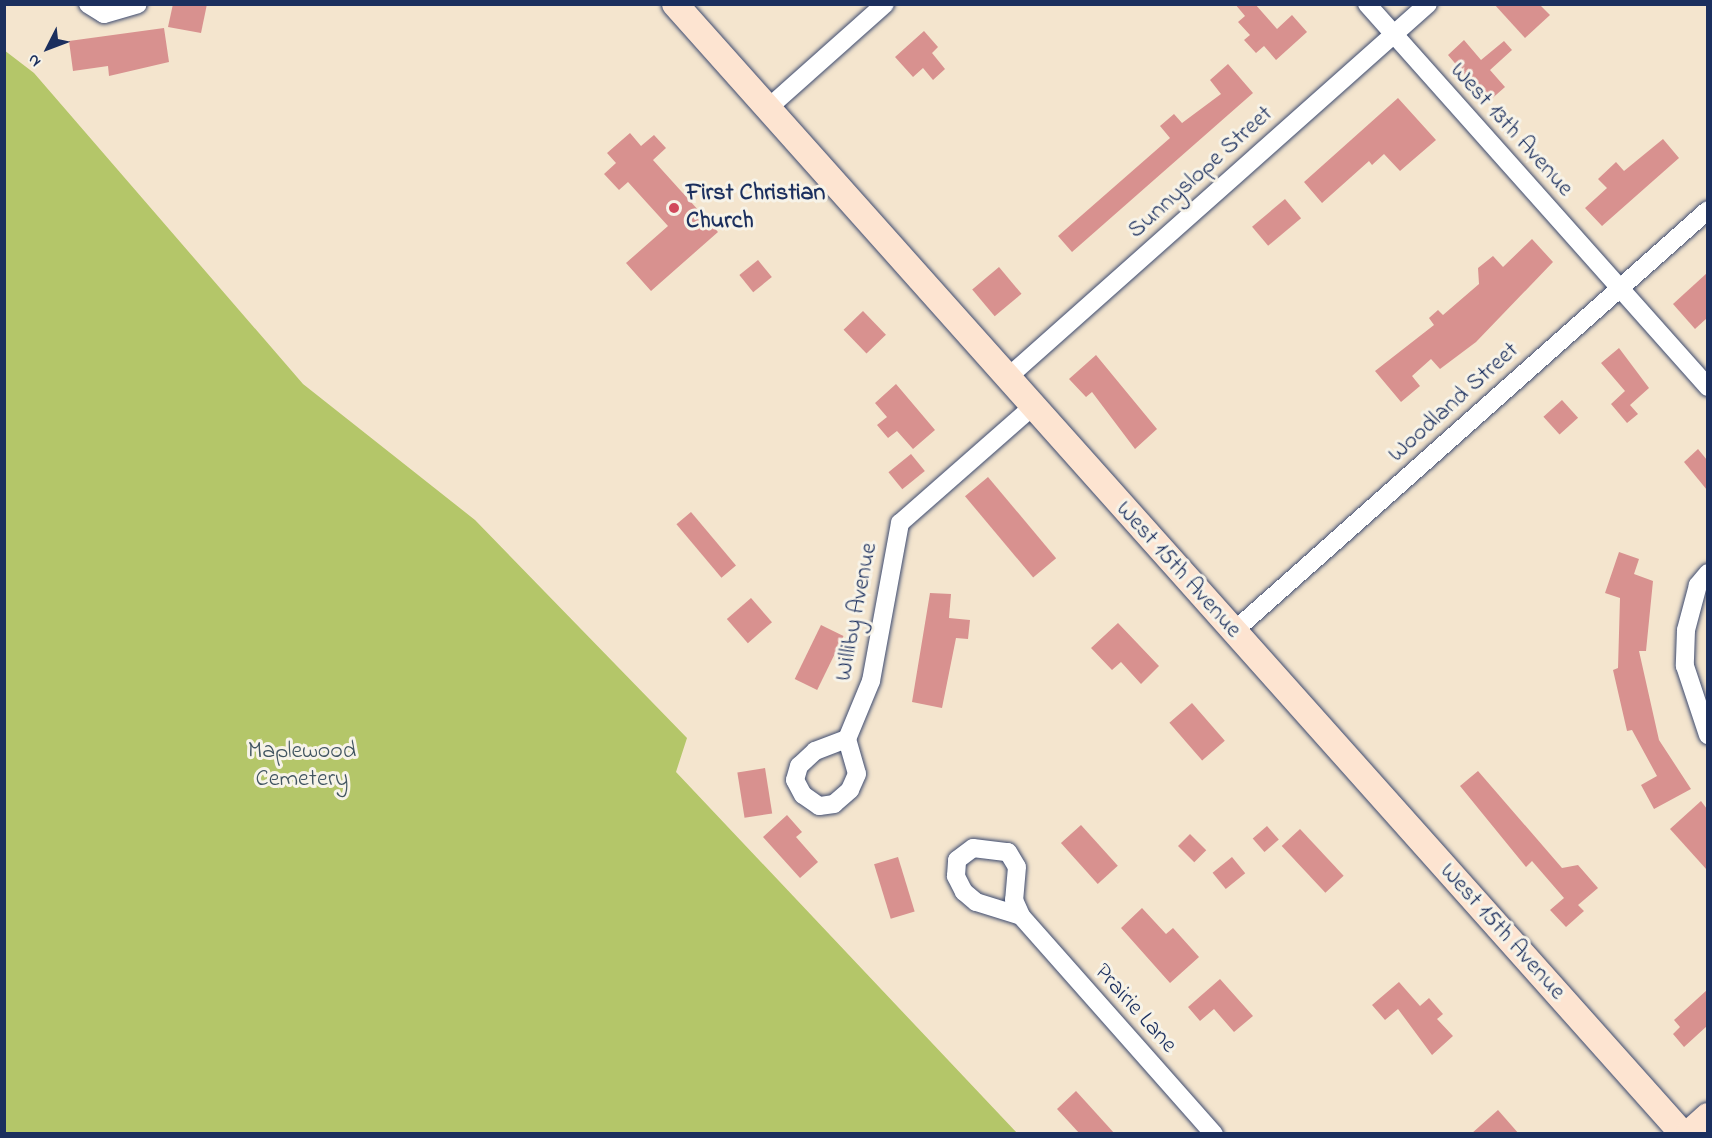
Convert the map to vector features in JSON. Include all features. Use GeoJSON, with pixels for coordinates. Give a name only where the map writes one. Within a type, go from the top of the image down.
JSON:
{"type":"FeatureCollection","features":[{"type":"Feature","properties":{"kind":"street"},"geometry":{"type":"LineString","coordinates":[[88,4],[104,14],[138,4]]}},
{"type":"Feature","properties":{"kind":"street","name":"West 15th Avenue"},"geometry":{"type":"LineString","coordinates":[[675,4],[1032,407],[1683,1134]]}},
{"type":"Feature","properties":{"kind":"street"},"geometry":{"type":"LineString","coordinates":[[768,109],[885,4]]}},
{"type":"Feature","properties":{"kind":"street","name":"West 13th Avenue"},"geometry":{"type":"LineString","coordinates":[[1367,4],[1707,387]]}},
{"type":"Feature","properties":{"kind":"street","name":"Sunnyslope Street"},"geometry":{"type":"LineString","coordinates":[[1007,378],[1428,4]]}},
{"type":"Feature","properties":{"kind":"street","name":"Woodland Street"},"geometry":{"type":"LineString","coordinates":[[1233,632],[1707,210]]}},
{"type":"Feature","properties":{"kind":"street","name":"Williby Avenue"},"geometry":{"type":"LineString","coordinates":[[847,739],[871,681],[900,523],[1032,407]]}},
{"type":"Feature","properties":{"kind":"street"},"geometry":{"type":"LineString","coordinates":[[1707,573],[1698,585],[1686,630],[1685,666],[1707,735]]}},
{"type":"Feature","properties":{"kind":"street","name":"Prairie Lane"},"geometry":{"type":"LineString","coordinates":[[1021,916],[1214,1134]]}},
{"type":"Feature","properties":{"kind":"street"},"geometry":{"type":"LineString","coordinates":[[1688,1134],[1707,1116]]}},
{"type":"Feature","properties":{"kind":"green space","name":"Maplewood Cemetery"},"geometry":{"type":"Polygon","coordinates":[[[4,50],[34,73],[303,384],[475,520],[687,738],[676,772],[1017,1133],[5,1133],[4,50]]]}},
{"type":"Feature","properties":{"kind":"building"},"geometry":{"type":"Polygon","coordinates":[[[173,4],[207,4],[201,33],[168,27],[173,4]]]}},
{"type":"Feature","properties":{"kind":"building"},"geometry":{"type":"Polygon","coordinates":[[[1235,4],[1255,4],[1277,29],[1292,15],[1307,32],[1276,60],[1264,46],[1256,53],[1244,40],[1250,35],[1238,22],[1245,16],[1235,4]]]}},
{"type":"Feature","properties":{"kind":"building"},"geometry":{"type":"Polygon","coordinates":[[[1494,4],[1539,4],[1550,15],[1525,38],[1494,4]]]}},
{"type":"Feature","properties":{"kind":"building"},"geometry":{"type":"Polygon","coordinates":[[[164,28],[169,62],[109,76],[108,66],[73,71],[69,41],[164,28]]]}},
{"type":"Feature","properties":{"kind":"building"},"geometry":{"type":"Polygon","coordinates":[[[924,31],[938,47],[932,53],[945,69],[933,80],[923,68],[913,77],[895,57],[924,31]]]}},
{"type":"Feature","properties":{"kind":"building"},"geometry":{"type":"Polygon","coordinates":[[[1464,40],[1481,60],[1504,41],[1512,50],[1490,70],[1505,87],[1488,102],[1448,55],[1464,40]]]}},
{"type":"Feature","properties":{"kind":"building"},"geometry":{"type":"Polygon","coordinates":[[[1228,64],[1253,93],[1072,252],[1058,236],[1170,138],[1160,126],[1174,114],[1182,123],[1221,94],[1210,80],[1228,64]]]}},
{"type":"Feature","properties":{"kind":"building"},"geometry":{"type":"Polygon","coordinates":[[[1398,98],[1436,140],[1400,171],[1384,154],[1372,165],[1369,161],[1322,203],[1304,182],[1398,98]]]}},
{"type":"Feature","properties":{"kind":"building","name":"First Christian Church"},"geometry":{"type":"Polygon","coordinates":[[[630,133],[641,146],[654,135],[666,148],[653,160],[718,232],[651,291],[626,263],[668,226],[628,182],[619,190],[604,174],[616,163],[607,153],[630,133]]]}},
{"type":"Feature","properties":{"kind":"building"},"geometry":{"type":"Polygon","coordinates":[[[1663,139],[1679,158],[1602,226],[1585,208],[1607,188],[1598,179],[1616,162],[1624,171],[1663,139]]]}},
{"type":"Feature","properties":{"kind":"building"},"geometry":{"type":"Polygon","coordinates":[[[1285,199],[1301,218],[1268,246],[1252,227],[1285,199]]]}},
{"type":"Feature","properties":{"kind":"building"},"geometry":{"type":"Polygon","coordinates":[[[1532,239],[1553,262],[1476,342],[1440,369],[1431,359],[1412,376],[1420,386],[1401,402],[1375,371],[1434,325],[1429,318],[1438,310],[1443,315],[1479,284],[1478,268],[1493,256],[1503,267],[1532,239]]]}},
{"type":"Feature","properties":{"kind":"building"},"geometry":{"type":"Polygon","coordinates":[[[758,260],[772,277],[753,292],[739,275],[758,260]]]}},
{"type":"Feature","properties":{"kind":"building"},"geometry":{"type":"Polygon","coordinates":[[[999,267],[1021,294],[995,316],[972,289],[999,267]]]}},
{"type":"Feature","properties":{"kind":"building"},"geometry":{"type":"Polygon","coordinates":[[[1707,273],[1707,318],[1695,329],[1673,304],[1707,273]]]}},
{"type":"Feature","properties":{"kind":"building"},"geometry":{"type":"Polygon","coordinates":[[[863,311],[886,335],[867,353],[844,330],[863,311]]]}},
{"type":"Feature","properties":{"kind":"building"},"geometry":{"type":"Polygon","coordinates":[[[1619,348],[1649,388],[1630,405],[1638,414],[1627,423],[1611,404],[1625,391],[1601,363],[1619,348]]]}},
{"type":"Feature","properties":{"kind":"building"},"geometry":{"type":"Polygon","coordinates":[[[1096,355],[1157,429],[1135,449],[1092,392],[1086,397],[1069,379],[1096,355]]]}},
{"type":"Feature","properties":{"kind":"building"},"geometry":{"type":"Polygon","coordinates":[[[896,384],[935,430],[913,449],[897,431],[888,438],[877,425],[887,417],[875,403],[896,384]]]}},
{"type":"Feature","properties":{"kind":"building"},"geometry":{"type":"Polygon","coordinates":[[[1562,400],[1578,418],[1559,435],[1543,417],[1562,400]]]}},
{"type":"Feature","properties":{"kind":"building"},"geometry":{"type":"Polygon","coordinates":[[[1698,449],[1707,460],[1707,490],[1684,462],[1698,449]]]}},
{"type":"Feature","properties":{"kind":"building"},"geometry":{"type":"Polygon","coordinates":[[[911,454],[925,471],[902,489],[888,472],[911,454]]]}},
{"type":"Feature","properties":{"kind":"building"},"geometry":{"type":"Polygon","coordinates":[[[988,477],[1056,558],[1033,577],[965,496],[988,477]]]}},
{"type":"Feature","properties":{"kind":"building"},"geometry":{"type":"Polygon","coordinates":[[[691,512],[736,566],[721,578],[676,524],[691,512]]]}},
{"type":"Feature","properties":{"kind":"building"},"geometry":{"type":"Polygon","coordinates":[[[1619,552],[1639,559],[1634,574],[1653,581],[1646,651],[1639,651],[1659,740],[1691,789],[1654,809],[1641,785],[1657,776],[1632,730],[1627,731],[1613,670],[1618,668],[1620,598],[1605,593],[1619,552]]]}},
{"type":"Feature","properties":{"kind":"building"},"geometry":{"type":"Polygon","coordinates":[[[930,593],[951,594],[949,618],[970,620],[968,639],[956,638],[942,708],[912,702],[930,593]]]}},
{"type":"Feature","properties":{"kind":"building"},"geometry":{"type":"Polygon","coordinates":[[[751,598],[772,622],[748,643],[727,619],[751,598]]]}},
{"type":"Feature","properties":{"kind":"building"},"geometry":{"type":"Polygon","coordinates":[[[1118,623],[1159,666],[1141,684],[1121,662],[1112,670],[1091,648],[1118,623]]]}},
{"type":"Feature","properties":{"kind":"building"},"geometry":{"type":"Polygon","coordinates":[[[821,625],[843,636],[817,690],[795,679],[821,625]]]}},
{"type":"Feature","properties":{"kind":"building"},"geometry":{"type":"Polygon","coordinates":[[[1192,703],[1225,741],[1202,760],[1169,723],[1192,703]]]}},
{"type":"Feature","properties":{"kind":"building"},"geometry":{"type":"Polygon","coordinates":[[[765,768],[772,813],[745,818],[737,772],[765,768]]]}},
{"type":"Feature","properties":{"kind":"building"},"geometry":{"type":"Polygon","coordinates":[[[1478,771],[1562,868],[1578,865],[1598,888],[1578,905],[1584,911],[1566,927],[1550,910],[1564,898],[1532,861],[1526,867],[1460,786],[1478,771]]]}},
{"type":"Feature","properties":{"kind":"building"},"geometry":{"type":"Polygon","coordinates":[[[1701,801],[1707,809],[1707,870],[1670,829],[1701,801]]]}},
{"type":"Feature","properties":{"kind":"building"},"geometry":{"type":"Polygon","coordinates":[[[787,815],[802,832],[796,837],[818,862],[800,878],[763,837],[787,815]]]}},
{"type":"Feature","properties":{"kind":"building"},"geometry":{"type":"Polygon","coordinates":[[[1081,825],[1118,866],[1098,884],[1061,843],[1081,825]]]}},
{"type":"Feature","properties":{"kind":"building"},"geometry":{"type":"Polygon","coordinates":[[[1267,826],[1279,840],[1264,852],[1253,838],[1267,826]]]}},
{"type":"Feature","properties":{"kind":"building"},"geometry":{"type":"Polygon","coordinates":[[[1300,829],[1344,876],[1325,893],[1282,846],[1300,829]]]}},
{"type":"Feature","properties":{"kind":"building"},"geometry":{"type":"Polygon","coordinates":[[[1190,834],[1206,850],[1194,862],[1178,846],[1190,834]]]}},
{"type":"Feature","properties":{"kind":"building"},"geometry":{"type":"Polygon","coordinates":[[[898,857],[915,912],[891,919],[874,864],[898,857]]]}},
{"type":"Feature","properties":{"kind":"building"},"geometry":{"type":"Polygon","coordinates":[[[1232,857],[1245,873],[1226,889],[1213,873],[1232,857]]]}},
{"type":"Feature","properties":{"kind":"building"},"geometry":{"type":"Polygon","coordinates":[[[1142,908],[1166,934],[1173,928],[1199,957],[1170,983],[1121,928],[1142,908]]]}},
{"type":"Feature","properties":{"kind":"building"},"geometry":{"type":"Polygon","coordinates":[[[1220,979],[1253,1016],[1234,1032],[1214,1009],[1200,1021],[1188,1007],[1220,979]]]}},
{"type":"Feature","properties":{"kind":"building"},"geometry":{"type":"Polygon","coordinates":[[[1399,982],[1420,1006],[1429,998],[1443,1014],[1437,1019],[1453,1036],[1432,1055],[1398,1009],[1385,1020],[1372,1005],[1399,982]]]}},
{"type":"Feature","properties":{"kind":"building"},"geometry":{"type":"Polygon","coordinates":[[[1707,990],[1707,1026],[1684,1047],[1673,1034],[1680,1027],[1674,1020],[1707,990]]]}},
{"type":"Feature","properties":{"kind":"building"},"geometry":{"type":"Polygon","coordinates":[[[1076,1091],[1115,1134],[1080,1134],[1057,1109],[1076,1091]]]}},
{"type":"Feature","properties":{"kind":"building"},"geometry":{"type":"Polygon","coordinates":[[[1498,1110],[1519,1134],[1471,1134],[1498,1110]]]}},
{"type":"Feature","properties":{"kind":"place","name":"First Christian Church"},"geometry":{"type":"Point","coordinates":[674,208]}}]}
